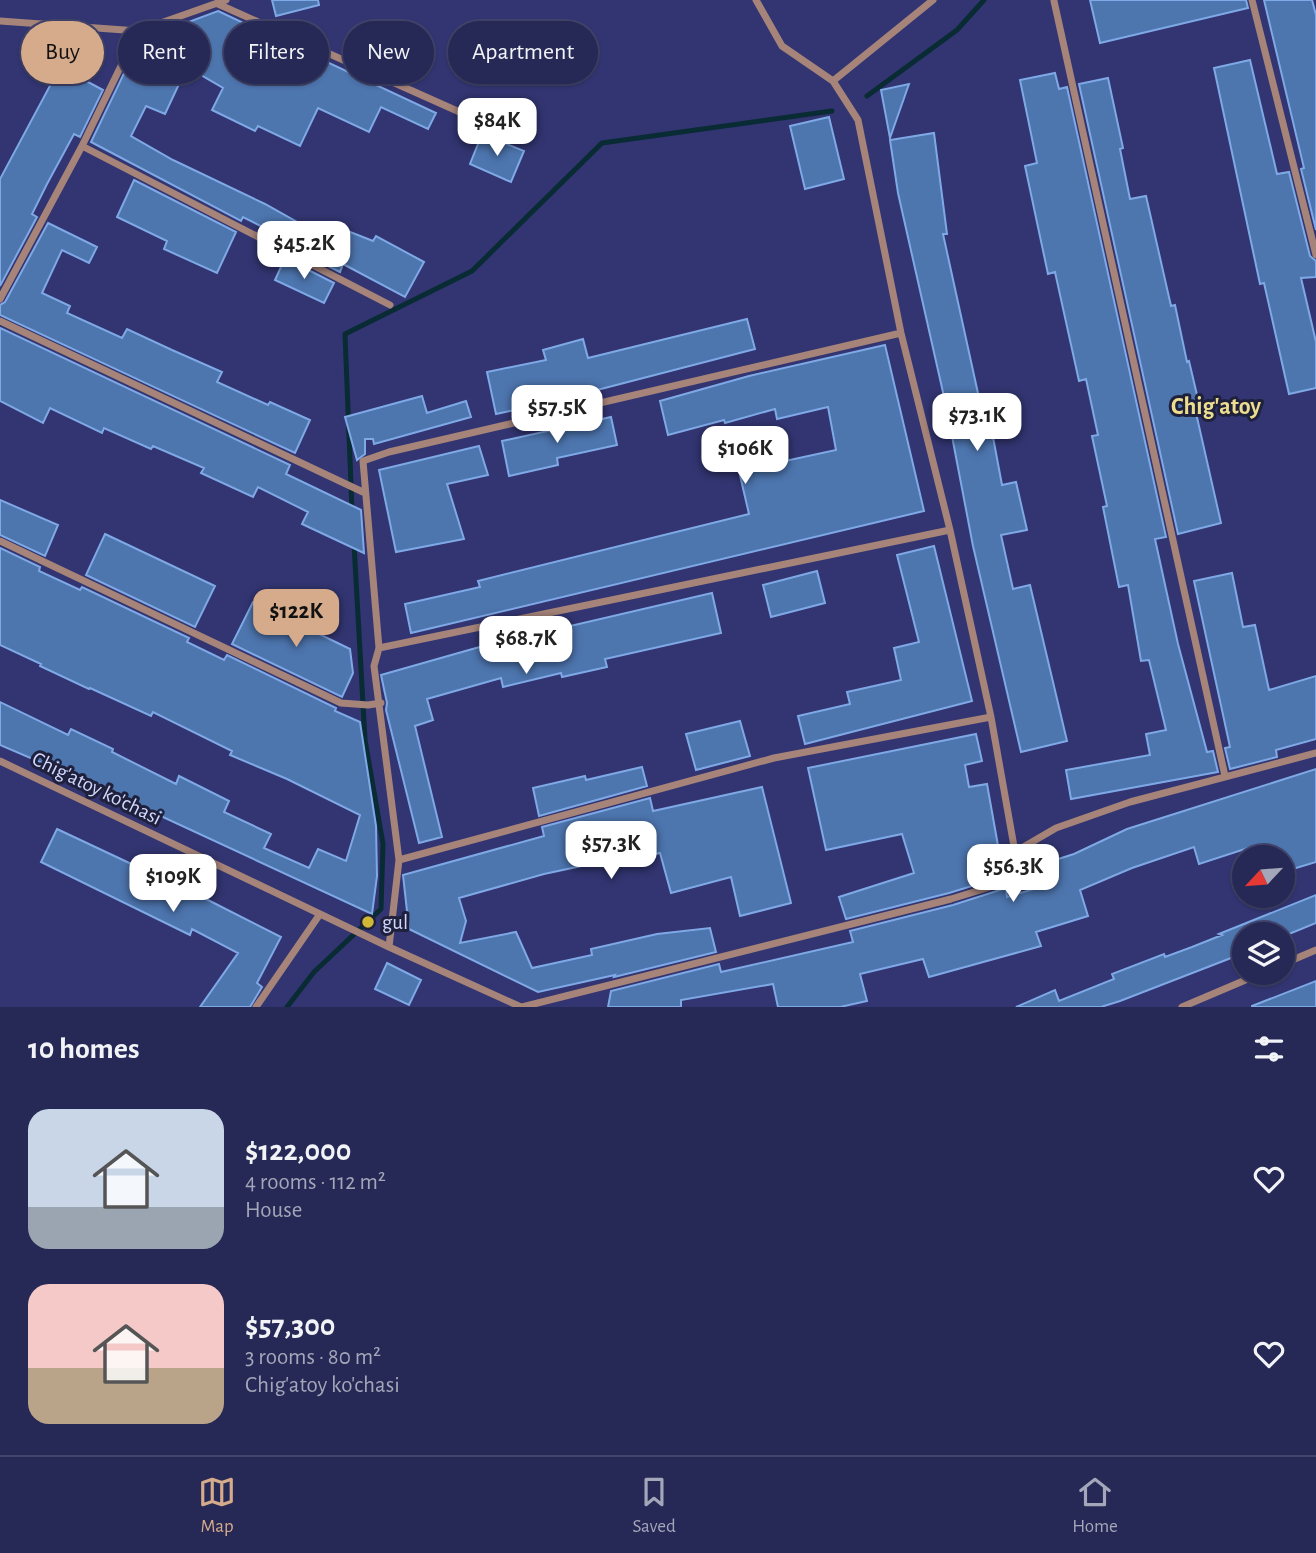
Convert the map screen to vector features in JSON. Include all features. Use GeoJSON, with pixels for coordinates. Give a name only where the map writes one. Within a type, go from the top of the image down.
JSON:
{"type":"FeatureCollection","features":[{"type":"Feature","properties":{"kind":"street"},"geometry":{"type":"LineString","coordinates":[[168,21],[226,0]]}},
{"type":"Feature","properties":{"kind":"street"},"geometry":{"type":"LineString","coordinates":[[522,1007],[951,899],[1003,883],[1015,852],[991,717],[950,530],[901,333],[858,120],[833,81],[782,46],[756,0]]}},
{"type":"Feature","properties":{"kind":"street"},"geometry":{"type":"LineString","coordinates":[[833,81],[933,0]]}},
{"type":"Feature","properties":{"kind":"street"},"geometry":{"type":"LineString","coordinates":[[1252,0],[1316,254]]}},
{"type":"Feature","properties":{"kind":"street"},"geometry":{"type":"LineString","coordinates":[[1054,1],[1225,776]]}},
{"type":"Feature","properties":{"kind":"street"},"geometry":{"type":"LineString","coordinates":[[218,4],[502,131]]}},
{"type":"Feature","properties":{"kind":"street"},"geometry":{"type":"LineString","coordinates":[[0,21],[118,30]]}},
{"type":"Feature","properties":{"kind":"street"},"geometry":{"type":"LineString","coordinates":[[0,299],[82,146],[118,72]]}},
{"type":"Feature","properties":{"kind":"street"},"geometry":{"type":"LineString","coordinates":[[82,146],[390,305]]}},
{"type":"Feature","properties":{"kind":"street"},"geometry":{"type":"LineString","coordinates":[[0,321],[365,493]]}},
{"type":"Feature","properties":{"kind":"street"},"geometry":{"type":"LineString","coordinates":[[388,947],[399,860],[381,703],[374,666],[379,648],[363,461],[389,452],[901,333]]}},
{"type":"Feature","properties":{"kind":"street"},"geometry":{"type":"LineString","coordinates":[[379,648],[950,530]]}},
{"type":"Feature","properties":{"kind":"street"},"geometry":{"type":"LineString","coordinates":[[0,541],[341,702],[368,705],[381,703]]}},
{"type":"Feature","properties":{"kind":"street"},"geometry":{"type":"LineString","coordinates":[[399,860],[774,758],[991,717]]}},
{"type":"Feature","properties":{"kind":"street"},"geometry":{"type":"LineString","coordinates":[[1015,852],[1056,828],[1130,802],[1316,753]]}},
{"type":"Feature","properties":{"kind":"street","name":"Chig'atoy ko'chasi"},"geometry":{"type":"LineString","coordinates":[[0,761],[388,947],[522,1007]]}},
{"type":"Feature","properties":{"kind":"street"},"geometry":{"type":"LineString","coordinates":[[256,1007],[320,914]]}},
{"type":"Feature","properties":{"kind":"street"},"geometry":{"type":"LineString","coordinates":[[1295,959],[1316,950]]}},
{"type":"Feature","properties":{"kind":"street"},"geometry":{"type":"LineString","coordinates":[[1182,1007],[1234,985]]}},
{"type":"Feature","properties":{"kind":"building"},"geometry":{"type":"Polygon","coordinates":[[[272,0],[318,0],[319,5],[276,16],[272,0]]]}},
{"type":"Feature","properties":{"kind":"building"},"geometry":{"type":"Polygon","coordinates":[[[1090,0],[1246,0],[1248,8],[1100,43],[1090,0]]]}},
{"type":"Feature","properties":{"kind":"building"},"geometry":{"type":"Polygon","coordinates":[[[1264,0],[1312,0],[1316,15],[1316,230],[1301,169],[1304,168],[1264,0]]]}},
{"type":"Feature","properties":{"kind":"building"},"geometry":{"type":"Polygon","coordinates":[[[218,11],[239,21],[224,21],[224,84],[329,84],[329,63],[343,69],[343,84],[374,84],[436,113],[428,129],[381,107],[369,132],[318,108],[300,146],[258,126],[255,131],[212,110],[223,88],[210,80],[210,21],[191,21],[218,11]]]}},
{"type":"Feature","properties":{"kind":"building"},"geometry":{"type":"Polygon","coordinates":[[[1250,60],[1277,174],[1289,172],[1310,256],[1316,261],[1316,277],[1301,278],[1316,342],[1316,388],[1289,394],[1264,283],[1260,284],[1214,68],[1250,60]]]}},
{"type":"Feature","properties":{"kind":"building"},"geometry":{"type":"Polygon","coordinates":[[[1055,73],[1059,89],[1067,87],[1166,537],[1155,539],[1178,644],[1207,752],[1213,751],[1218,772],[1071,799],[1066,770],[1150,755],[1146,734],[1166,730],[1149,660],[1141,661],[1128,585],[1119,587],[1103,507],[1107,506],[1092,436],[1098,435],[1086,379],[1079,381],[1055,272],[1048,274],[1025,166],[1037,163],[1020,80],[1055,73]]]}},
{"type":"Feature","properties":{"kind":"building"},"geometry":{"type":"Polygon","coordinates":[[[1108,78],[1123,148],[1120,149],[1130,199],[1146,196],[1171,306],[1175,305],[1201,412],[1196,413],[1221,523],[1178,534],[1079,84],[1108,78]]]}},
{"type":"Feature","properties":{"kind":"building"},"geometry":{"type":"Polygon","coordinates":[[[51,84],[92,84],[103,90],[80,137],[74,134],[47,184],[32,214],[37,217],[0,286],[0,179],[51,84]]]}},
{"type":"Feature","properties":{"kind":"building"},"geometry":{"type":"Polygon","coordinates":[[[119,84],[179,84],[165,114],[146,106],[131,136],[324,237],[330,224],[373,241],[376,236],[424,262],[405,297],[343,264],[340,272],[290,247],[292,242],[243,217],[241,221],[91,142],[119,84]]]}},
{"type":"Feature","properties":{"kind":"building"},"geometry":{"type":"Polygon","coordinates":[[[909,84],[890,138],[881,90],[909,84]]]}},
{"type":"Feature","properties":{"kind":"building"},"geometry":{"type":"Polygon","coordinates":[[[829,117],[844,179],[805,189],[790,126],[829,117]]]}},
{"type":"Feature","properties":{"kind":"building"},"geometry":{"type":"Polygon","coordinates":[[[934,133],[947,234],[943,234],[981,407],[987,405],[1002,485],[1016,482],[1027,530],[1001,535],[1013,589],[1030,585],[1067,741],[1021,752],[973,546],[947,410],[898,193],[890,140],[934,133]]]}},
{"type":"Feature","properties":{"kind":"building"},"geometry":{"type":"Polygon","coordinates":[[[482,134],[524,151],[511,182],[470,164],[482,134]]]}},
{"type":"Feature","properties":{"kind":"building"},"geometry":{"type":"Polygon","coordinates":[[[134,180],[236,232],[217,273],[164,249],[167,241],[117,217],[134,180]]]}},
{"type":"Feature","properties":{"kind":"building"},"geometry":{"type":"Polygon","coordinates":[[[48,223],[97,247],[89,263],[62,250],[42,293],[70,306],[67,313],[122,338],[127,329],[222,372],[217,382],[310,420],[295,453],[0,315],[0,305],[5,302],[48,223]]]}},
{"type":"Feature","properties":{"kind":"building"},"geometry":{"type":"Polygon","coordinates":[[[285,258],[334,283],[324,303],[275,280],[285,258]]]}},
{"type":"Feature","properties":{"kind":"building"},"geometry":{"type":"Polygon","coordinates":[[[747,319],[755,349],[496,414],[487,372],[546,360],[543,350],[583,339],[588,358],[747,319]]]}},
{"type":"Feature","properties":{"kind":"building"},"geometry":{"type":"Polygon","coordinates":[[[0,328],[290,465],[286,474],[361,510],[364,553],[302,524],[308,512],[258,487],[253,497],[201,473],[204,468],[153,446],[151,449],[104,428],[102,433],[50,408],[43,423],[0,401],[0,328]]]}},
{"type":"Feature","properties":{"kind":"building"},"geometry":{"type":"Polygon","coordinates":[[[885,345],[924,511],[411,633],[405,604],[480,587],[478,581],[749,514],[739,471],[836,450],[828,407],[777,419],[775,409],[668,435],[660,401],[749,376],[885,345]]]}},
{"type":"Feature","properties":{"kind":"building"},"geometry":{"type":"Polygon","coordinates":[[[422,396],[427,413],[466,401],[471,417],[374,444],[373,439],[365,439],[365,454],[357,460],[345,417],[422,396]]]}},
{"type":"Feature","properties":{"kind":"building"},"geometry":{"type":"Polygon","coordinates":[[[611,417],[617,445],[557,458],[558,465],[509,476],[502,441],[611,417]]]}},
{"type":"Feature","properties":{"kind":"building"},"geometry":{"type":"Polygon","coordinates":[[[479,446],[488,475],[447,484],[464,539],[396,552],[379,470],[479,446]]]}},
{"type":"Feature","properties":{"kind":"building"},"geometry":{"type":"Polygon","coordinates":[[[0,500],[58,525],[45,556],[0,535],[0,500]]]}},
{"type":"Feature","properties":{"kind":"building"},"geometry":{"type":"Polygon","coordinates":[[[105,534],[215,586],[195,627],[86,575],[105,534]]]}},
{"type":"Feature","properties":{"kind":"building"},"geometry":{"type":"Polygon","coordinates":[[[934,546],[972,701],[805,744],[798,716],[850,704],[847,692],[901,680],[894,648],[919,642],[897,555],[934,546]]]}},
{"type":"Feature","properties":{"kind":"building"},"geometry":{"type":"Polygon","coordinates":[[[0,548],[40,567],[39,571],[80,590],[82,587],[189,638],[187,642],[224,660],[227,655],[360,722],[376,826],[377,876],[372,914],[96,786],[0,745],[0,702],[68,735],[71,729],[176,784],[179,776],[229,801],[224,812],[271,834],[264,848],[309,868],[318,849],[346,861],[360,815],[230,755],[232,751],[153,712],[151,716],[89,689],[0,645],[0,548]]]}},
{"type":"Feature","properties":{"kind":"building"},"geometry":{"type":"Polygon","coordinates":[[[817,571],[825,603],[771,617],[763,585],[817,571]]]}},
{"type":"Feature","properties":{"kind":"building"},"geometry":{"type":"Polygon","coordinates":[[[1232,573],[1243,627],[1255,625],[1269,690],[1316,676],[1316,739],[1276,750],[1277,757],[1230,769],[1225,748],[1230,747],[1194,581],[1232,573]]]}},
{"type":"Feature","properties":{"kind":"building"},"geometry":{"type":"Polygon","coordinates":[[[712,593],[721,633],[605,659],[607,667],[562,677],[561,673],[503,687],[501,678],[427,699],[433,720],[415,726],[442,837],[419,843],[386,710],[381,675],[476,648],[712,593]]]}},
{"type":"Feature","properties":{"kind":"building"},"geometry":{"type":"Polygon","coordinates":[[[253,602],[350,649],[353,673],[342,697],[232,644],[253,602]]]}},
{"type":"Feature","properties":{"kind":"building"},"geometry":{"type":"Polygon","coordinates":[[[740,721],[750,756],[696,770],[686,734],[740,721]]]}},
{"type":"Feature","properties":{"kind":"building"},"geometry":{"type":"Polygon","coordinates":[[[976,734],[982,761],[965,765],[969,787],[987,784],[1002,868],[998,878],[846,919],[839,897],[914,873],[902,834],[826,850],[808,768],[976,734]]]}},
{"type":"Feature","properties":{"kind":"building"},"geometry":{"type":"Polygon","coordinates":[[[642,767],[647,786],[539,816],[533,788],[585,776],[586,780],[642,767]]]}},
{"type":"Feature","properties":{"kind":"building"},"geometry":{"type":"Polygon","coordinates":[[[1316,769],[1316,862],[1295,868],[1295,845],[1232,845],[1232,853],[1199,864],[1194,847],[1132,868],[1080,890],[1088,916],[1036,932],[1041,946],[929,977],[923,959],[860,974],[867,1001],[840,1007],[778,1007],[773,984],[681,1000],[681,1007],[608,1007],[611,991],[719,964],[721,972],[853,942],[850,931],[953,905],[1006,888],[1007,897],[1037,888],[1030,868],[1074,854],[1127,829],[1316,769]]]}},
{"type":"Feature","properties":{"kind":"building"},"geometry":{"type":"Polygon","coordinates":[[[762,787],[791,903],[740,916],[731,877],[671,893],[660,853],[606,865],[605,861],[544,874],[459,898],[466,921],[460,943],[516,932],[532,968],[592,955],[591,949],[657,934],[710,928],[716,952],[538,992],[409,929],[403,875],[544,836],[542,827],[650,798],[653,811],[762,787]]]}},
{"type":"Feature","properties":{"kind":"building"},"geometry":{"type":"Polygon","coordinates":[[[57,829],[281,937],[257,983],[262,987],[250,1007],[200,1007],[238,953],[192,929],[190,935],[41,862],[57,829]]]}},
{"type":"Feature","properties":{"kind":"building"},"geometry":{"type":"Polygon","coordinates":[[[1316,895],[1316,923],[1295,932],[1295,922],[1249,922],[1284,908],[1295,908],[1295,903],[1316,895]]]}},
{"type":"Feature","properties":{"kind":"building"},"geometry":{"type":"Polygon","coordinates":[[[1232,929],[1232,958],[1120,1001],[1101,1007],[1016,1007],[1055,990],[1059,1001],[1114,979],[1112,974],[1222,935],[1219,934],[1232,929]]]}},
{"type":"Feature","properties":{"kind":"building"},"geometry":{"type":"Polygon","coordinates":[[[387,963],[421,980],[409,1005],[375,989],[387,963]]]}},
{"type":"Feature","properties":{"kind":"building"},"geometry":{"type":"Polygon","coordinates":[[[1316,981],[1316,1007],[1252,1007],[1252,1006],[1316,981]]]}},
{"type":"Feature","properties":{"kind":"waterway"},"geometry":{"type":"LineString","coordinates":[[867,96],[957,30],[984,0]]}},
{"type":"Feature","properties":{"kind":"waterway"},"geometry":{"type":"LineString","coordinates":[[352,510],[345,334],[472,271],[602,143],[832,111]]}},
{"type":"Feature","properties":{"kind":"waterway"},"geometry":{"type":"LineString","coordinates":[[287,1007],[314,972],[381,909],[383,844],[365,740],[354,544]]}},
{"type":"Feature","properties":{"kind":"place","name":"gul"},"geometry":{"type":"Point","coordinates":[368,922]}},
{"type":"Feature","properties":{"kind":"district","name":"Chig'atoy"},"geometry":{"type":"Point","coordinates":[1216,406]}}]}
